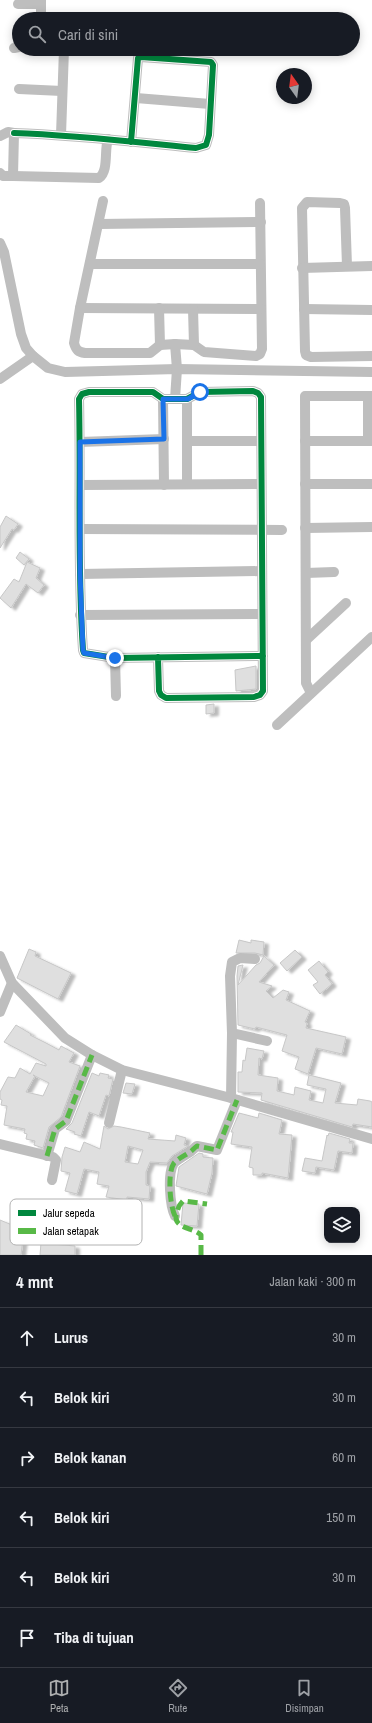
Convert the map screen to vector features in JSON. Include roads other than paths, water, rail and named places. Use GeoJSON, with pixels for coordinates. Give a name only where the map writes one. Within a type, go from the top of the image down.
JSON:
{"type":"FeatureCollection","features":[{"type":"Feature","properties":{"kind":"street"},"geometry":{"type":"LineString","coordinates":[[18,4],[41,2]]}},
{"type":"Feature","properties":{"kind":"street"},"geometry":{"type":"LineString","coordinates":[[61,135],[64,56]]}},
{"type":"Feature","properties":{"kind":"street"},"geometry":{"type":"LineString","coordinates":[[0,136],[8,132],[108,138],[131,142],[196,148],[206,145],[209,135],[213,65],[209,61],[141,57],[137,61],[136,98],[131,142]]}},
{"type":"Feature","properties":{"kind":"street"},"geometry":{"type":"LineString","coordinates":[[19,90],[62,91]]}},
{"type":"Feature","properties":{"kind":"street"},"geometry":{"type":"LineString","coordinates":[[136,98],[210,104]]}},
{"type":"Feature","properties":{"kind":"street"},"geometry":{"type":"LineString","coordinates":[[13,176],[14,133]]}},
{"type":"Feature","properties":{"kind":"street"},"geometry":{"type":"LineString","coordinates":[[0,173],[3,176],[98,178],[104,172],[108,138]]}},
{"type":"Feature","properties":{"kind":"street"},"geometry":{"type":"LineString","coordinates":[[104,201],[80,308],[74,343],[76,349],[80,352],[144,354],[150,353],[160,345],[175,344],[194,345],[204,352],[256,356],[260,354],[262,349],[260,202]]}},
{"type":"Feature","properties":{"kind":"street"},"geometry":{"type":"LineString","coordinates":[[347,266],[344,204],[307,202],[302,208],[302,268],[306,355],[311,357],[372,356]]}},
{"type":"Feature","properties":{"kind":"street"},"geometry":{"type":"LineString","coordinates":[[99,224],[261,222]]}},
{"type":"Feature","properties":{"kind":"street"},"geometry":{"type":"LineString","coordinates":[[0,243],[4,252],[21,334],[26,348],[33,356],[48,368],[65,372],[177,370],[372,372]]}},
{"type":"Feature","properties":{"kind":"street"},"geometry":{"type":"LineString","coordinates":[[90,264],[260,264]]}},
{"type":"Feature","properties":{"kind":"street"},"geometry":{"type":"LineString","coordinates":[[302,268],[372,266]]}},
{"type":"Feature","properties":{"kind":"street"},"geometry":{"type":"LineString","coordinates":[[80,308],[261,309]]}},
{"type":"Feature","properties":{"kind":"street"},"geometry":{"type":"LineString","coordinates":[[159,308],[160,345]]}},
{"type":"Feature","properties":{"kind":"street"},"geometry":{"type":"LineString","coordinates":[[193,309],[194,345]]}},
{"type":"Feature","properties":{"kind":"street"},"geometry":{"type":"LineString","coordinates":[[304,309],[372,310]]}},
{"type":"Feature","properties":{"kind":"street"},"geometry":{"type":"LineString","coordinates":[[175,344],[177,370],[175,399]]}},
{"type":"Feature","properties":{"kind":"street"},"geometry":{"type":"LineString","coordinates":[[0,379],[33,356]]}},
{"type":"Feature","properties":{"kind":"street"},"geometry":{"type":"LineString","coordinates":[[158,657],[161,695],[166,698],[246,697],[260,695],[264,691],[262,614],[261,397],[258,393],[253,391],[200,392],[188,399],[163,399],[154,392],[89,392],[82,394],[79,399],[81,485],[80,615],[84,653],[115,658],[158,657],[263,656]]}},
{"type":"Feature","properties":{"kind":"street"},"geometry":{"type":"LineString","coordinates":[[305,441],[370,441],[370,396],[305,396],[305,441],[305,484],[306,528],[306,683],[311,693]]}},
{"type":"Feature","properties":{"kind":"street"},"geometry":{"type":"LineString","coordinates":[[163,399],[164,485]]}},
{"type":"Feature","properties":{"kind":"street"},"geometry":{"type":"LineString","coordinates":[[187,484],[188,399]]}},
{"type":"Feature","properties":{"kind":"street"},"geometry":{"type":"LineString","coordinates":[[80,442],[164,439]]}},
{"type":"Feature","properties":{"kind":"street"},"geometry":{"type":"LineString","coordinates":[[188,441],[261,441]]}},
{"type":"Feature","properties":{"kind":"street"},"geometry":{"type":"LineString","coordinates":[[81,485],[262,484]]}},
{"type":"Feature","properties":{"kind":"street"},"geometry":{"type":"LineString","coordinates":[[305,484],[372,484]]}},
{"type":"Feature","properties":{"kind":"street"},"geometry":{"type":"LineString","coordinates":[[306,528],[372,527]]}},
{"type":"Feature","properties":{"kind":"street"},"geometry":{"type":"LineString","coordinates":[[80,529],[282,530]]}},
{"type":"Feature","properties":{"kind":"street"},"geometry":{"type":"LineString","coordinates":[[80,574],[262,571]]}},
{"type":"Feature","properties":{"kind":"street"},"geometry":{"type":"LineString","coordinates":[[306,573],[334,572]]}},
{"type":"Feature","properties":{"kind":"street"},"geometry":{"type":"LineString","coordinates":[[306,640],[346,603]]}},
{"type":"Feature","properties":{"kind":"street"},"geometry":{"type":"LineString","coordinates":[[80,615],[262,614]]}},
{"type":"Feature","properties":{"kind":"street"},"geometry":{"type":"LineString","coordinates":[[277,725],[372,637]]}},
{"type":"Feature","properties":{"kind":"street"},"geometry":{"type":"LineString","coordinates":[[115,658],[116,696]]}},
{"type":"Feature","properties":{"kind":"street"},"geometry":{"type":"LineString","coordinates":[[0,956],[12,983],[65,1038],[122,1070],[234,1099],[372,1139]]}},
{"type":"Feature","properties":{"kind":"street"},"geometry":{"type":"LineString","coordinates":[[175,1216],[172,1208],[171,1196],[170,1177],[172,1167],[181,1157],[188,1154],[197,1146],[217,1150],[234,1099],[230,976],[232,962],[240,958],[255,959]]}},
{"type":"Feature","properties":{"kind":"street"},"geometry":{"type":"LineString","coordinates":[[0,1012],[12,983]]}},
{"type":"Feature","properties":{"kind":"street"},"geometry":{"type":"LineString","coordinates":[[232,1033],[266,1041]]}},
{"type":"Feature","properties":{"kind":"street"},"geometry":{"type":"LineString","coordinates":[[47,1156],[55,1129],[66,1121],[92,1054]]}},
{"type":"Feature","properties":{"kind":"street"},"geometry":{"type":"LineString","coordinates":[[109,1123],[122,1070]]}},
{"type":"Feature","properties":{"kind":"street"},"geometry":{"type":"LineString","coordinates":[[0,1144],[47,1156],[56,1160],[52,1180]]}}]}
